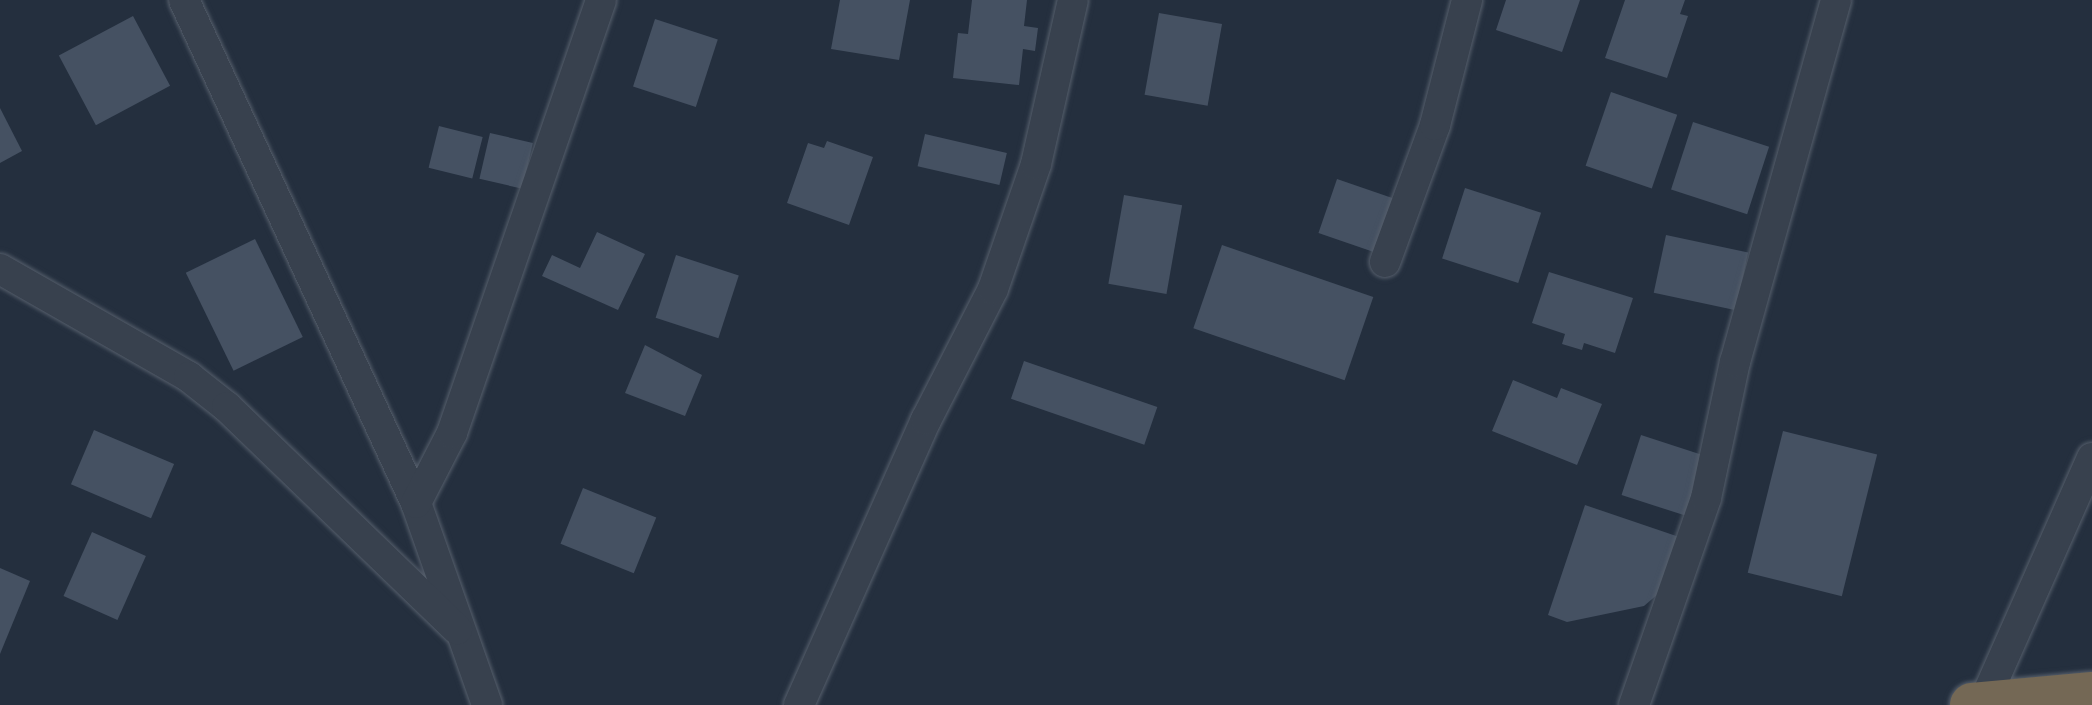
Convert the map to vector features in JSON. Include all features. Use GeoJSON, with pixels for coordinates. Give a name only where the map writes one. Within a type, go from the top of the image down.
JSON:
{"type":"FeatureCollection","features":[{"type":"Feature","properties":{"kind":"highway"},"geometry":{"type":"LineString","coordinates":[[1972,705],[2092,694]]}},
{"type":"Feature","properties":{"kind":"street"},"geometry":{"type":"LineString","coordinates":[[184,0],[416,503],[487,705]]}},
{"type":"Feature","properties":{"kind":"street"},"geometry":{"type":"LineString","coordinates":[[416,503],[452,433],[601,0]]}},
{"type":"Feature","properties":{"kind":"street"},"geometry":{"type":"LineString","coordinates":[[799,705],[926,420],[993,289],[1036,164],[1073,0]]}},
{"type":"Feature","properties":{"kind":"street"},"geometry":{"type":"LineString","coordinates":[[1385,262],[1435,125],[1467,0]]}},
{"type":"Feature","properties":{"kind":"street"},"geometry":{"type":"LineString","coordinates":[[1634,705],[1706,498],[1735,362],[1836,0]]}},
{"type":"Feature","properties":{"kind":"street"},"geometry":{"type":"LineString","coordinates":[[0,269],[189,377],[227,407],[461,633]]}},
{"type":"Feature","properties":{"kind":"street"},"geometry":{"type":"LineString","coordinates":[[1983,704],[2092,458]]}},
{"type":"Feature","properties":{"kind":"building"},"geometry":{"type":"Polygon","coordinates":[[[840,0],[910,0],[899,60],[831,49],[840,0]]]}},
{"type":"Feature","properties":{"kind":"building"},"geometry":{"type":"Polygon","coordinates":[[[972,0],[1027,0],[1024,26],[1038,28],[1035,51],[1023,49],[1019,85],[953,78],[958,33],[968,34],[972,0]]]}},
{"type":"Feature","properties":{"kind":"building"},"geometry":{"type":"Polygon","coordinates":[[[1506,0],[1580,0],[1562,52],[1496,30],[1506,0]]]}},
{"type":"Feature","properties":{"kind":"building"},"geometry":{"type":"Polygon","coordinates":[[[1625,0],[1685,0],[1680,14],[1688,16],[1667,78],[1605,58],[1625,0]]]}},
{"type":"Feature","properties":{"kind":"building"},"geometry":{"type":"Polygon","coordinates":[[[1159,13],[1222,24],[1208,106],[1145,95],[1159,13]]]}},
{"type":"Feature","properties":{"kind":"building"},"geometry":{"type":"Polygon","coordinates":[[[133,16],[170,86],[96,125],[59,55],[133,16]]]}},
{"type":"Feature","properties":{"kind":"building"},"geometry":{"type":"Polygon","coordinates":[[[655,19],[718,39],[696,107],[633,87],[655,19]]]}},
{"type":"Feature","properties":{"kind":"building"},"geometry":{"type":"Polygon","coordinates":[[[1611,92],[1677,115],[1652,189],[1586,166],[1611,92]]]}},
{"type":"Feature","properties":{"kind":"building"},"geometry":{"type":"Polygon","coordinates":[[[0,108],[22,151],[0,163],[0,108]]]}},
{"type":"Feature","properties":{"kind":"building"},"geometry":{"type":"Polygon","coordinates":[[[1693,122],[1769,147],[1747,214],[1671,190],[1693,122]]]}},
{"type":"Feature","properties":{"kind":"building"},"geometry":{"type":"Polygon","coordinates":[[[439,126],[483,137],[472,179],[429,168],[439,126]]]}},
{"type":"Feature","properties":{"kind":"building"},"geometry":{"type":"Polygon","coordinates":[[[490,133],[533,143],[522,189],[479,179],[490,133]]]}},
{"type":"Feature","properties":{"kind":"building"},"geometry":{"type":"Polygon","coordinates":[[[925,134],[1007,153],[999,185],[918,166],[925,134]]]}},
{"type":"Feature","properties":{"kind":"building"},"geometry":{"type":"Polygon","coordinates":[[[827,141],[873,157],[849,225],[787,203],[808,143],[824,148],[827,141]]]}},
{"type":"Feature","properties":{"kind":"building"},"geometry":{"type":"Polygon","coordinates":[[[1337,179],[1394,199],[1375,252],[1318,233],[1337,179]]]}},
{"type":"Feature","properties":{"kind":"building"},"geometry":{"type":"Polygon","coordinates":[[[1465,188],[1541,213],[1518,283],[1442,258],[1465,188]]]}},
{"type":"Feature","properties":{"kind":"building"},"geometry":{"type":"Polygon","coordinates":[[[1124,195],[1182,205],[1166,294],[1108,284],[1124,195]]]}},
{"type":"Feature","properties":{"kind":"building"},"geometry":{"type":"Polygon","coordinates":[[[597,232],[645,254],[618,310],[542,276],[552,255],[580,268],[597,232]]]}},
{"type":"Feature","properties":{"kind":"building"},"geometry":{"type":"Polygon","coordinates":[[[1666,235],[1748,252],[1736,310],[1654,293],[1666,235]]]}},
{"type":"Feature","properties":{"kind":"building"},"geometry":{"type":"Polygon","coordinates":[[[255,239],[303,337],[234,371],[186,273],[255,239]]]}},
{"type":"Feature","properties":{"kind":"building"},"geometry":{"type":"Polygon","coordinates":[[[1222,245],[1373,297],[1345,380],[1193,328],[1222,245]]]}},
{"type":"Feature","properties":{"kind":"building"},"geometry":{"type":"Polygon","coordinates":[[[676,255],[739,275],[718,338],[656,318],[676,255]]]}},
{"type":"Feature","properties":{"kind":"building"},"geometry":{"type":"Polygon","coordinates":[[[1549,272],[1633,298],[1615,353],[1584,343],[1582,350],[1562,344],[1565,334],[1532,323],[1549,272]]]}},
{"type":"Feature","properties":{"kind":"building"},"geometry":{"type":"Polygon","coordinates":[[[645,345],[702,375],[685,416],[625,393],[645,345]]]}},
{"type":"Feature","properties":{"kind":"building"},"geometry":{"type":"Polygon","coordinates":[[[1024,361],[1157,407],[1144,445],[1011,399],[1024,361]]]}},
{"type":"Feature","properties":{"kind":"building"},"geometry":{"type":"Polygon","coordinates":[[[1513,380],[1557,398],[1561,388],[1602,404],[1577,465],[1492,431],[1513,380]]]}},
{"type":"Feature","properties":{"kind":"building"},"geometry":{"type":"Polygon","coordinates":[[[94,430],[174,464],[151,518],[71,484],[94,430]]]}},
{"type":"Feature","properties":{"kind":"building"},"geometry":{"type":"Polygon","coordinates":[[[1783,431],[1877,454],[1842,596],[1748,573],[1783,431]]]}},
{"type":"Feature","properties":{"kind":"building"},"geometry":{"type":"Polygon","coordinates":[[[1641,435],[1705,456],[1685,516],[1622,495],[1641,435]]]}},
{"type":"Feature","properties":{"kind":"building"},"geometry":{"type":"Polygon","coordinates":[[[583,488],[656,518],[634,573],[561,544],[583,488]]]}},
{"type":"Feature","properties":{"kind":"building"},"geometry":{"type":"Polygon","coordinates":[[[1585,505],[1691,541],[1679,576],[1644,606],[1567,622],[1548,615],[1585,505]]]}},
{"type":"Feature","properties":{"kind":"building"},"geometry":{"type":"Polygon","coordinates":[[[92,532],[146,556],[117,620],[64,596],[92,532]]]}},
{"type":"Feature","properties":{"kind":"building"},"geometry":{"type":"Polygon","coordinates":[[[0,568],[30,581],[0,654],[0,568]]]}}]}
